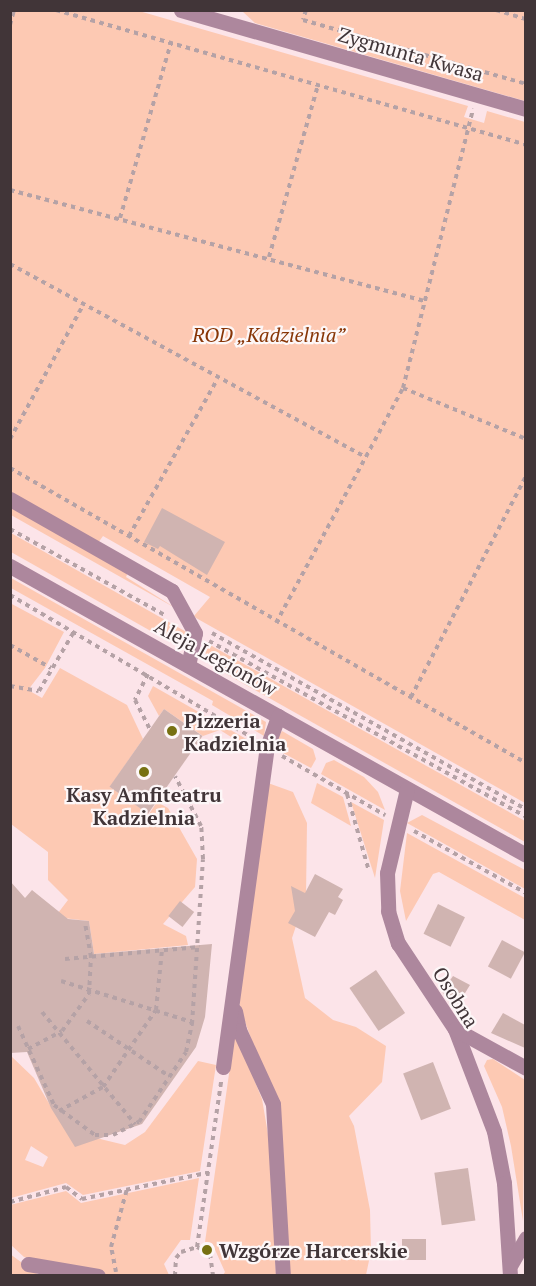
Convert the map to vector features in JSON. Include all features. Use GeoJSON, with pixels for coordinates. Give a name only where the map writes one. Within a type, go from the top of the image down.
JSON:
{"type":"FeatureCollection","features":[{"type":"Feature","properties":{"kind":"street","name":"Zygmunta Kwasa"},"geometry":{"type":"LineString","coordinates":[[181,10],[525,109]]}},
{"type":"Feature","properties":{"kind":"street"},"geometry":{"type":"LineString","coordinates":[[10,499],[172,591],[192,627],[188,665]]}},
{"type":"Feature","properties":{"kind":"street","name":"Aleja Legionów"},"geometry":{"type":"LineString","coordinates":[[10,566],[525,855]]}},
{"type":"Feature","properties":{"kind":"street"},"geometry":{"type":"LineString","coordinates":[[223,1067],[270,731],[278,716]]}},
{"type":"Feature","properties":{"kind":"street","name":"Osobna"},"geometry":{"type":"LineString","coordinates":[[407,789],[387,873],[388,911],[398,943],[455,1029],[494,1131],[504,1184],[510,1270]]}},
{"type":"Feature","properties":{"kind":"street"},"geometry":{"type":"LineString","coordinates":[[232,999],[239,1030],[273,1104],[283,1275]]}},
{"type":"Feature","properties":{"kind":"street"},"geometry":{"type":"LineString","coordinates":[[455,1029],[525,1068]]}},
{"type":"Feature","properties":{"kind":"street","name":"Osobna"},"geometry":{"type":"LineString","coordinates":[[510,1270],[525,1238]]}},
{"type":"Feature","properties":{"kind":"street"},"geometry":{"type":"LineString","coordinates":[[28,1264],[98,1275]]}},
{"type":"Feature","properties":{"kind":"path"},"geometry":{"type":"LineString","coordinates":[[10,25],[14,10]]}},
{"type":"Feature","properties":{"kind":"path"},"geometry":{"type":"LineString","coordinates":[[56,10],[525,145]]}},
{"type":"Feature","properties":{"kind":"path"},"geometry":{"type":"LineString","coordinates":[[306,10],[303,20],[525,84]]}},
{"type":"Feature","properties":{"kind":"path"},"geometry":{"type":"LineString","coordinates":[[495,10],[525,19]]}},
{"type":"Feature","properties":{"kind":"path"},"geometry":{"type":"LineString","coordinates":[[120,218],[171,43]]}},
{"type":"Feature","properties":{"kind":"path"},"geometry":{"type":"LineString","coordinates":[[269,257],[318,85]]}},
{"type":"Feature","properties":{"kind":"path"},"geometry":{"type":"LineString","coordinates":[[276,623],[403,388],[471,129],[475,94]]}},
{"type":"Feature","properties":{"kind":"path"},"geometry":{"type":"LineString","coordinates":[[10,190],[269,257],[425,301]]}},
{"type":"Feature","properties":{"kind":"path"},"geometry":{"type":"LineString","coordinates":[[10,264],[217,380],[365,457]]}},
{"type":"Feature","properties":{"kind":"path"},"geometry":{"type":"LineString","coordinates":[[10,439],[83,305]]}},
{"type":"Feature","properties":{"kind":"path"},"geometry":{"type":"LineString","coordinates":[[129,536],[217,380]]}},
{"type":"Feature","properties":{"kind":"path"},"geometry":{"type":"LineString","coordinates":[[403,388],[525,439]]}},
{"type":"Feature","properties":{"kind":"path"},"geometry":{"type":"LineString","coordinates":[[10,468],[276,623],[525,763]]}},
{"type":"Feature","properties":{"kind":"path"},"geometry":{"type":"LineString","coordinates":[[411,697],[525,476]]}},
{"type":"Feature","properties":{"kind":"path"},"geometry":{"type":"LineString","coordinates":[[10,529],[525,808]]}},
{"type":"Feature","properties":{"kind":"path"},"geometry":{"type":"LineString","coordinates":[[140,593],[192,627],[525,818]]}},
{"type":"Feature","properties":{"kind":"path"},"geometry":{"type":"LineString","coordinates":[[10,595],[75,630],[148,674],[135,700],[150,729]]}},
{"type":"Feature","properties":{"kind":"path"},"geometry":{"type":"LineString","coordinates":[[10,686],[39,690],[75,630]]}},
{"type":"Feature","properties":{"kind":"path"},"geometry":{"type":"LineString","coordinates":[[10,645],[51,668]]}},
{"type":"Feature","properties":{"kind":"path"},"geometry":{"type":"LineString","coordinates":[[18,1026],[59,1111],[94,1135],[113,1135],[135,1124],[186,1052],[192,1022],[199,947],[201,826],[175,776]]}},
{"type":"Feature","properties":{"kind":"path"},"geometry":{"type":"LineString","coordinates":[[346,794],[372,880]]}},
{"type":"Feature","properties":{"kind":"path"},"geometry":{"type":"LineString","coordinates":[[405,827],[525,893]]}},
{"type":"Feature","properties":{"kind":"path"},"geometry":{"type":"LineString","coordinates":[[28,1049],[58,1033],[85,999],[89,988],[91,957],[85,924]]}},
{"type":"Feature","properties":{"kind":"path"},"geometry":{"type":"LineString","coordinates":[[65,959],[199,947]]}},
{"type":"Feature","properties":{"kind":"path"},"geometry":{"type":"LineString","coordinates":[[59,1111],[103,1087],[156,1010],[162,950]]}},
{"type":"Feature","properties":{"kind":"path"},"geometry":{"type":"LineString","coordinates":[[61,981],[192,1022]]}},
{"type":"Feature","properties":{"kind":"path"},"geometry":{"type":"LineString","coordinates":[[42,1012],[135,1124]]}},
{"type":"Feature","properties":{"kind":"path"},"geometry":{"type":"LineString","coordinates":[[87,1021],[170,1076]]}},
{"type":"Feature","properties":{"kind":"path"},"geometry":{"type":"LineString","coordinates":[[197,1247],[223,1067]]}},
{"type":"Feature","properties":{"kind":"path"},"geometry":{"type":"LineString","coordinates":[[10,1202],[66,1187],[82,1199],[206,1173]]}},
{"type":"Feature","properties":{"kind":"path"},"geometry":{"type":"LineString","coordinates":[[116,1275],[111,1247],[127,1189]]}},
{"type":"Feature","properties":{"kind":"path"},"geometry":{"type":"LineString","coordinates":[[175,1275],[176,1258],[181,1252],[197,1247],[210,1254],[213,1275]]}},
{"type":"Feature","properties":{"kind":"green space","name":"ROD „Kadzielnia”"},"geometry":{"type":"Polygon","coordinates":[[[10,11],[139,11],[468,106],[464,117],[484,123],[487,111],[525,122],[525,803],[196,618],[194,616],[210,597],[103,536],[98,543],[11,496],[10,11]]]}},
{"type":"Feature","properties":{"kind":"green space"},"geometry":{"type":"Polygon","coordinates":[[[242,11],[525,11],[525,101],[255,23],[242,11]]]}},
{"type":"Feature","properties":{"kind":"green space"},"geometry":{"type":"Polygon","coordinates":[[[11,503],[129,570],[126,577],[177,609],[11,515],[11,503]]]}},
{"type":"Feature","properties":{"kind":"green space"},"geometry":{"type":"Polygon","coordinates":[[[11,533],[190,634],[186,641],[172,643],[11,552],[11,533]]]}},
{"type":"Feature","properties":{"kind":"green space"},"geometry":{"type":"Polygon","coordinates":[[[11,578],[266,722],[264,736],[212,705],[213,701],[11,588],[11,578]]]}},
{"type":"Feature","properties":{"kind":"green space"},"geometry":{"type":"Polygon","coordinates":[[[10,603],[64,632],[45,668],[28,690],[42,698],[60,668],[127,705],[143,739],[110,787],[149,814],[157,802],[168,808],[197,859],[195,887],[163,924],[186,936],[188,945],[94,954],[89,921],[55,917],[68,900],[48,880],[48,852],[11,824],[10,603]]]}},
{"type":"Feature","properties":{"kind":"green space"},"geometry":{"type":"Polygon","coordinates":[[[203,641],[525,821],[525,842],[214,667],[207,659],[203,641]]]}},
{"type":"Feature","properties":{"kind":"green space"},"geometry":{"type":"Polygon","coordinates":[[[153,686],[257,745],[255,752],[220,730],[203,736],[164,709],[159,716],[148,696],[153,686]]]}},
{"type":"Feature","properties":{"kind":"green space"},"geometry":{"type":"Polygon","coordinates":[[[282,731],[313,749],[316,759],[311,768],[272,747],[282,731]]]}},
{"type":"Feature","properties":{"kind":"green space"},"geometry":{"type":"Polygon","coordinates":[[[334,760],[364,777],[378,792],[385,810],[321,774],[326,763],[334,760]]]}},
{"type":"Feature","properties":{"kind":"green space"},"geometry":{"type":"Polygon","coordinates":[[[268,783],[293,792],[307,823],[306,896],[292,938],[305,998],[333,1020],[356,1027],[386,1046],[382,1082],[349,1116],[354,1126],[370,1210],[371,1251],[366,1275],[289,1275],[281,1121],[240,1008],[238,988],[268,783]]]}},
{"type":"Feature","properties":{"kind":"green space"},"geometry":{"type":"Polygon","coordinates":[[[317,783],[343,797],[351,826],[311,803],[317,783]]]}},
{"type":"Feature","properties":{"kind":"green space"},"geometry":{"type":"Polygon","coordinates":[[[351,802],[384,820],[375,878],[351,802]]]}},
{"type":"Feature","properties":{"kind":"green space"},"geometry":{"type":"Polygon","coordinates":[[[422,815],[525,870],[525,889],[407,823],[422,815]]]}},
{"type":"Feature","properties":{"kind":"green space"},"geometry":{"type":"Polygon","coordinates":[[[407,833],[525,898],[525,920],[439,872],[433,874],[406,921],[400,891],[407,833]]]}},
{"type":"Feature","properties":{"kind":"green space"},"geometry":{"type":"Polygon","coordinates":[[[235,1032],[262,1099],[269,1140],[276,1275],[223,1275],[225,1272],[212,1243],[205,1242],[235,1032]]]}},
{"type":"Feature","properties":{"kind":"green space"},"geometry":{"type":"Polygon","coordinates":[[[11,1056],[34,1078],[50,1105],[96,1138],[125,1145],[145,1132],[198,1061],[216,1065],[200,1171],[83,1195],[66,1183],[11,1198],[11,1056]],[[31,1146],[25,1160],[43,1167],[48,1157],[31,1146]]]}},
{"type":"Feature","properties":{"kind":"green space"},"geometry":{"type":"Polygon","coordinates":[[[493,1059],[525,1080],[523,1221],[502,1107],[484,1066],[487,1060],[493,1059]]]}},
{"type":"Feature","properties":{"kind":"green space"},"geometry":{"type":"Polygon","coordinates":[[[199,1178],[190,1240],[181,1240],[164,1264],[169,1275],[105,1275],[24,1257],[11,1245],[10,1205],[66,1191],[81,1203],[199,1178]]]}},
{"type":"Feature","properties":{"kind":"green space"},"geometry":{"type":"Polygon","coordinates":[[[10,1254],[36,1273],[39,1275],[11,1275],[10,1254]]]}},
{"type":"Feature","properties":{"kind":"building"},"geometry":{"type":"Polygon","coordinates":[[[162,508],[225,542],[207,575],[160,546],[158,549],[144,542],[162,508]]]}},
{"type":"Feature","properties":{"kind":"building"},"geometry":{"type":"Polygon","coordinates":[[[164,709],[203,736],[148,814],[110,787],[164,709]]]}},
{"type":"Feature","properties":{"kind":"building"},"geometry":{"type":"Polygon","coordinates":[[[315,874],[343,889],[338,897],[343,900],[335,915],[329,912],[315,937],[288,923],[295,911],[291,886],[305,893],[315,874]]]}},
{"type":"Feature","properties":{"kind":"building"},"geometry":{"type":"Polygon","coordinates":[[[10,881],[25,898],[32,890],[68,919],[89,921],[94,954],[212,944],[205,1017],[196,1047],[142,1124],[75,1147],[51,1108],[27,1052],[10,1053],[10,881]]]}},
{"type":"Feature","properties":{"kind":"building"},"geometry":{"type":"Polygon","coordinates":[[[180,901],[194,912],[182,927],[168,916],[180,901]]]}},
{"type":"Feature","properties":{"kind":"building"},"geometry":{"type":"Polygon","coordinates":[[[438,904],[465,917],[450,947],[424,934],[438,904]]]}},
{"type":"Feature","properties":{"kind":"building"},"geometry":{"type":"Polygon","coordinates":[[[502,940],[525,952],[511,979],[488,966],[502,940]]]}},
{"type":"Feature","properties":{"kind":"building"},"geometry":{"type":"Polygon","coordinates":[[[376,970],[405,1013],[379,1031],[349,988],[376,970]]]}},
{"type":"Feature","properties":{"kind":"building"},"geometry":{"type":"Polygon","coordinates":[[[453,976],[470,985],[457,1006],[442,992],[453,976]]]}},
{"type":"Feature","properties":{"kind":"building"},"geometry":{"type":"Polygon","coordinates":[[[503,1013],[525,1025],[525,1048],[491,1033],[503,1013]]]}},
{"type":"Feature","properties":{"kind":"building"},"geometry":{"type":"Polygon","coordinates":[[[433,1062],[451,1109],[421,1120],[403,1073],[433,1062]]]}},
{"type":"Feature","properties":{"kind":"building"},"geometry":{"type":"Polygon","coordinates":[[[468,1168],[475,1220],[442,1225],[434,1173],[468,1168]]]}},
{"type":"Feature","properties":{"kind":"building"},"geometry":{"type":"Polygon","coordinates":[[[402,1239],[426,1239],[426,1260],[402,1260],[402,1239]]]}},
{"type":"Feature","properties":{"kind":"place","name":"Pizzeria Kadzielnia"},"geometry":{"type":"Point","coordinates":[172,731]}},
{"type":"Feature","properties":{"kind":"place","name":"Kasy Amfiteatru Kadzielnia"},"geometry":{"type":"Point","coordinates":[144,772]}},
{"type":"Feature","properties":{"kind":"place","name":"Wzgórze Harcerskie"},"geometry":{"type":"Point","coordinates":[207,1250]}}]}
